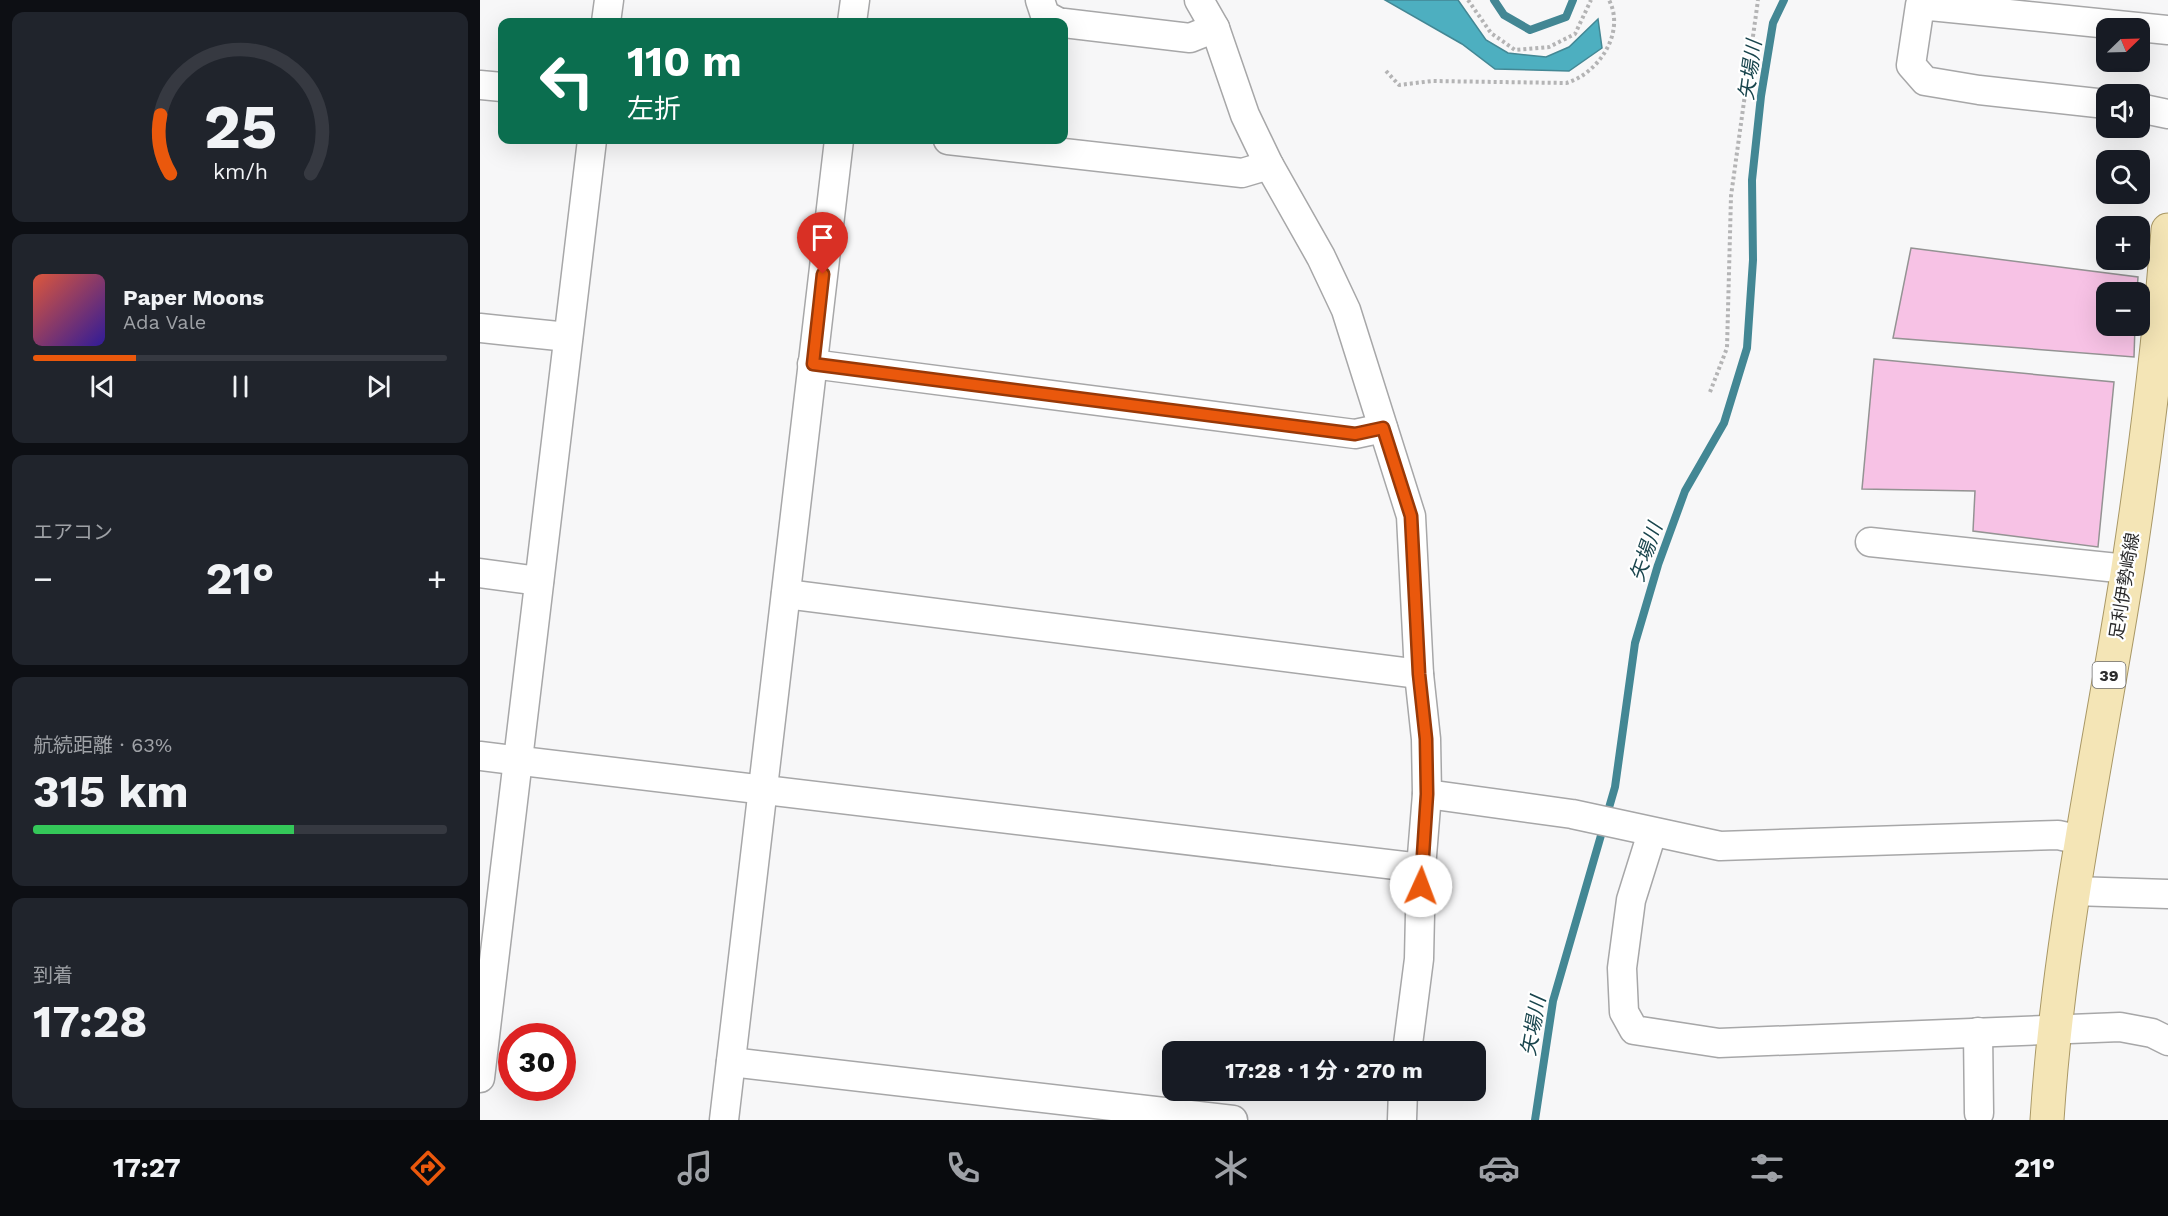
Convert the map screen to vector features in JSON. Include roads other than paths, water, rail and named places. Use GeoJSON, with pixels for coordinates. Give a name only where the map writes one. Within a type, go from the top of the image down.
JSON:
{"type":"FeatureCollection","features":[{"type":"Feature","properties":{"kind":"main road","name":"足利伊勢崎線"},"geometry":{"type":"LineString","coordinates":[[2047,1120],[2055,1029],[2080,840],[2127,568],[2149,415],[2166,285],[2168,230]]}},
{"type":"Feature","properties":{"kind":"street"},"geometry":{"type":"LineString","coordinates":[[607,18],[609,0]]}},
{"type":"Feature","properties":{"kind":"street"},"geometry":{"type":"LineString","coordinates":[[853,18],[855,0]]}},
{"type":"Feature","properties":{"kind":"street"},"geometry":{"type":"LineString","coordinates":[[1040,0],[1045,15],[1051,18]]}},
{"type":"Feature","properties":{"kind":"street"},"geometry":{"type":"LineString","coordinates":[[1199,0],[1215,28],[1245,114],[1269,165],[1321,256],[1346,310],[1411,516],[1419,674],[1426,739],[1427,794],[1421,868],[1419,959],[1408,1041]]}},
{"type":"Feature","properties":{"kind":"street"},"geometry":{"type":"LineString","coordinates":[[2096,103],[1979,90],[1925,81],[1911,65],[1920,5],[2168,30]]}},
{"type":"Feature","properties":{"kind":"street"},"geometry":{"type":"LineString","coordinates":[[1068,23],[1190,38],[1215,28]]}},
{"type":"Feature","properties":{"kind":"street"},"geometry":{"type":"LineString","coordinates":[[480,85],[498,87]]}},
{"type":"Feature","properties":{"kind":"street"},"geometry":{"type":"LineString","coordinates":[[2150,110],[2168,114]]}},
{"type":"Feature","properties":{"kind":"street"},"geometry":{"type":"LineString","coordinates":[[480,1078],[592,144]]}},
{"type":"Feature","properties":{"kind":"street"},"geometry":{"type":"LineString","coordinates":[[724,1120],[839,144]]}},
{"type":"Feature","properties":{"kind":"street"},"geometry":{"type":"LineString","coordinates":[[984,144],[1242,173],[1269,165]]}},
{"type":"Feature","properties":{"kind":"street"},"geometry":{"type":"LineString","coordinates":[[480,328],[568,337]]}},
{"type":"Feature","properties":{"kind":"street"},"geometry":{"type":"LineString","coordinates":[[813,364],[1355,434],[1383,428]]}},
{"type":"Feature","properties":{"kind":"street"},"geometry":{"type":"LineString","coordinates":[[1870,542],[2127,568]]}},
{"type":"Feature","properties":{"kind":"street"},"geometry":{"type":"LineString","coordinates":[[480,573],[539,581]]}},
{"type":"Feature","properties":{"kind":"street"},"geometry":{"type":"LineString","coordinates":[[786,594],[1419,674]]}},
{"type":"Feature","properties":{"kind":"street"},"geometry":{"type":"LineString","coordinates":[[480,756],[1421,868]]}},
{"type":"Feature","properties":{"kind":"street"},"geometry":{"type":"LineString","coordinates":[[1427,794],[1572,814],[1720,846],[2058,835],[2080,840]]}},
{"type":"Feature","properties":{"kind":"street"},"geometry":{"type":"LineString","coordinates":[[1644,831],[1631,900],[1622,968],[1623,1012],[1634,1030],[1719,1043],[2120,1027],[2152,1033],[2168,1041]]}},
{"type":"Feature","properties":{"kind":"street"},"geometry":{"type":"LineString","coordinates":[[2073,891],[2168,894]]}},
{"type":"Feature","properties":{"kind":"street"},"geometry":{"type":"LineString","coordinates":[[1978,1032],[1979,1113]]}},
{"type":"Feature","properties":{"kind":"street"},"geometry":{"type":"LineString","coordinates":[[731,1062],[1233,1120]]}},
{"type":"Feature","properties":{"kind":"street"},"geometry":{"type":"LineString","coordinates":[[1402,1120],[1403,1101]]}},
{"type":"Feature","properties":{"kind":"water"},"geometry":{"type":"Polygon","coordinates":[[[1385,0],[1458,0],[1486,40],[1508,53],[1546,57],[1569,47],[1598,19],[1602,48],[1569,71],[1495,69],[1462,44],[1385,0]]]}},
{"type":"Feature","properties":{"kind":"waterway","name":"矢場川"},"geometry":{"type":"LineString","coordinates":[[1494,0],[1504,15],[1530,30],[1566,17],[1573,0]]}},
{"type":"Feature","properties":{"kind":"waterway","name":"矢場川"},"geometry":{"type":"LineString","coordinates":[[1535,1120],[1553,1001],[1615,787],[1635,643],[1658,565],[1685,491],[1724,423],[1747,348],[1753,260],[1752,180],[1761,96],[1773,23],[1784,0]]}}]}
